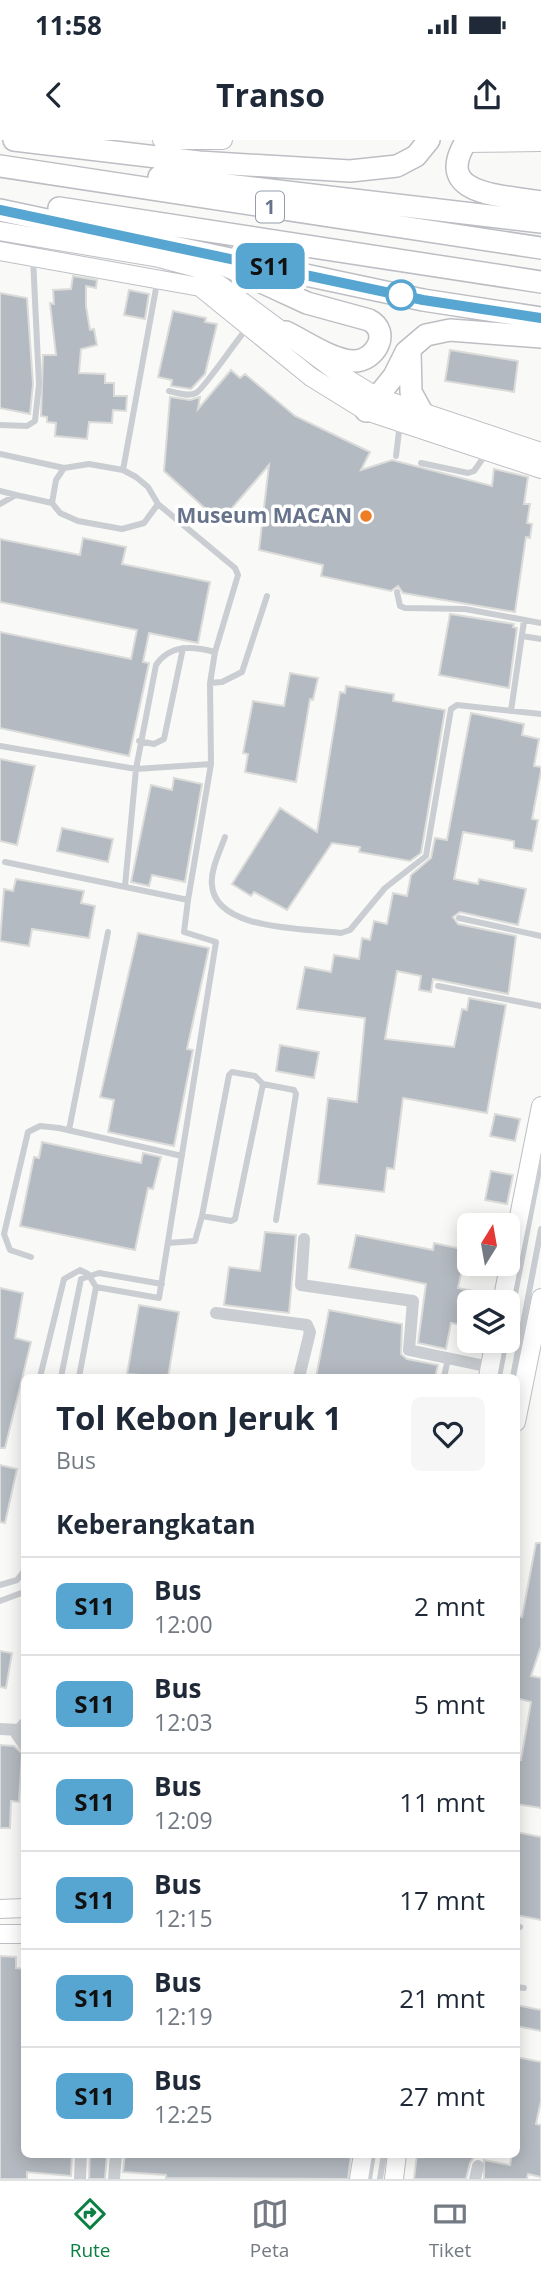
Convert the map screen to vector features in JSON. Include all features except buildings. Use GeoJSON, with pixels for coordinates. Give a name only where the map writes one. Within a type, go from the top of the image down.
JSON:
{"type":"FeatureCollection","features":[{"type":"Feature","properties":{"kind":"highway"},"geometry":{"type":"LineString","coordinates":[[14,140],[199,162],[350,171],[397,166],[416,156],[429,140]]}},
{"type":"Feature","properties":{"kind":"highway"},"geometry":{"type":"LineString","coordinates":[[466,141],[456,160],[457,173],[464,184],[478,191],[541,202]]}},
{"type":"Feature","properties":{"kind":"highway"},"geometry":{"type":"LineString","coordinates":[[0,166],[243,185],[541,222]]}},
{"type":"Feature","properties":{"kind":"highway","name":"1"},"geometry":{"type":"LineString","coordinates":[[0,166],[541,248]]}},
{"type":"Feature","properties":{"kind":"highway","name":"1"},"geometry":{"type":"LineString","coordinates":[[0,199],[541,282]]}},
{"type":"Feature","properties":{"kind":"highway"},"geometry":{"type":"LineString","coordinates":[[0,210],[189,248],[423,300],[541,318]]}},
{"type":"Feature","properties":{"kind":"highway"},"geometry":{"type":"LineString","coordinates":[[189,248],[274,290],[307,303],[369,320],[380,333],[377,351],[372,356],[352,361],[286,332]]}},
{"type":"Feature","properties":{"kind":"highway"},"geometry":{"type":"LineString","coordinates":[[372,404],[412,345],[425,335],[450,330],[541,337]]}},
{"type":"Feature","properties":{"kind":"highway"},"geometry":{"type":"LineString","coordinates":[[412,345],[409,383],[415,402],[423,414]]}},
{"type":"Feature","properties":{"kind":"main road"},"geometry":{"type":"LineString","coordinates":[[162,140],[223,140]]}},
{"type":"Feature","properties":{"kind":"main road"},"geometry":{"type":"LineString","coordinates":[[466,141],[541,142]]}},
{"type":"Feature","properties":{"kind":"main road"},"geometry":{"type":"LineString","coordinates":[[0,231],[183,263],[213,277],[341,375],[372,404],[400,423],[541,469]]}},
{"type":"Feature","properties":{"kind":"main road"},"geometry":{"type":"LineString","coordinates":[[0,251],[158,277],[200,287],[311,377],[372,404],[423,414],[541,452]]}},
{"type":"Feature","properties":{"kind":"main road"},"geometry":{"type":"LineString","coordinates":[[504,1290],[541,1106]]}},
{"type":"Feature","properties":{"kind":"main road"},"geometry":{"type":"LineString","coordinates":[[520,1403],[541,1298]]}},
{"type":"Feature","properties":{"kind":"main road"},"geometry":{"type":"LineString","coordinates":[[492,1374],[494,1353]]}},
{"type":"Feature","properties":{"kind":"main road"},"geometry":{"type":"LineString","coordinates":[[0,1909],[21,1908]]}},
{"type":"Feature","properties":{"kind":"main road"},"geometry":{"type":"LineString","coordinates":[[0,1934],[21,1934]]}},
{"type":"Feature","properties":{"kind":"main road"},"geometry":{"type":"LineString","coordinates":[[359,2179],[362,2158]]}},
{"type":"Feature","properties":{"kind":"main road"},"geometry":{"type":"LineString","coordinates":[[394,2179],[397,2158]]}},
{"type":"Feature","properties":{"kind":"street"},"geometry":{"type":"LineString","coordinates":[[304,1239],[301,1285],[413,1301],[409,1350],[492,1374]]}},
{"type":"Feature","properties":{"kind":"street"},"geometry":{"type":"LineString","coordinates":[[215,1313],[307,1325],[310,1332],[300,1374]]}},
{"type":"Feature","properties":{"kind":"street"},"geometry":{"type":"LineString","coordinates":[[0,1729],[19,1727]]}},
{"type":"Feature","properties":{"kind":"street"},"geometry":{"type":"LineString","coordinates":[[79,2179],[81,2158]]}},
{"type":"Feature","properties":{"kind":"street"},"geometry":{"type":"LineString","coordinates":[[114,2179],[116,2158]]}},
{"type":"Feature","properties":{"kind":"lane"},"geometry":{"type":"LineString","coordinates":[[0,425],[27,426],[36,421],[38,371],[33,256]]}},
{"type":"Feature","properties":{"kind":"lane"},"geometry":{"type":"LineString","coordinates":[[123,470],[158,277]]}},
{"type":"Feature","properties":{"kind":"lane"},"geometry":{"type":"LineString","coordinates":[[169,391],[190,395],[205,387],[216,366],[249,326]]}},
{"type":"Feature","properties":{"kind":"lane"},"geometry":{"type":"LineString","coordinates":[[396,456],[400,423]]}},
{"type":"Feature","properties":{"kind":"lane"},"geometry":{"type":"LineString","coordinates":[[421,463],[468,473],[474,471],[487,451]]}},
{"type":"Feature","properties":{"kind":"lane"},"geometry":{"type":"LineString","coordinates":[[0,454],[64,468],[89,464],[123,470],[148,487],[158,504],[235,568],[238,575],[215,652],[210,683],[211,764],[184,932],[216,942],[162,1284],[157,1300],[96,1287],[88,1275],[80,1270],[64,1279],[41,1374]]}},
{"type":"Feature","properties":{"kind":"lane"},"geometry":{"type":"LineString","coordinates":[[52,503],[56,480],[64,468]]}},
{"type":"Feature","properties":{"kind":"lane"},"geometry":{"type":"LineString","coordinates":[[0,491],[52,503],[71,519],[121,529],[144,523],[158,504]]}},
{"type":"Feature","properties":{"kind":"lane"},"geometry":{"type":"LineString","coordinates":[[0,504],[16,495]]}},
{"type":"Feature","properties":{"kind":"lane"},"geometry":{"type":"LineString","coordinates":[[397,592],[400,606],[405,608],[465,609],[541,624]]}},
{"type":"Feature","properties":{"kind":"lane"},"geometry":{"type":"LineString","coordinates":[[210,683],[222,682],[242,673],[268,596]]}},
{"type":"Feature","properties":{"kind":"lane"},"geometry":{"type":"LineString","coordinates":[[511,711],[524,621]]}},
{"type":"Feature","properties":{"kind":"lane"},"geometry":{"type":"LineString","coordinates":[[522,636],[541,639]]}},
{"type":"Feature","properties":{"kind":"lane"},"geometry":{"type":"LineString","coordinates":[[125,887],[139,741],[156,665],[161,657],[183,648],[215,652]]}},
{"type":"Feature","properties":{"kind":"lane"},"geometry":{"type":"LineString","coordinates":[[139,741],[155,744],[164,739],[183,648]]}},
{"type":"Feature","properties":{"kind":"lane"},"geometry":{"type":"LineString","coordinates":[[225,837],[212,888],[216,901],[229,914],[275,924],[341,933],[350,930],[385,888],[426,856],[451,709],[457,705],[541,715]]}},
{"type":"Feature","properties":{"kind":"lane"},"geometry":{"type":"LineString","coordinates":[[0,746],[136,769],[211,764]]}},
{"type":"Feature","properties":{"kind":"lane"},"geometry":{"type":"LineString","coordinates":[[5,862],[188,900]]}},
{"type":"Feature","properties":{"kind":"lane"},"geometry":{"type":"LineString","coordinates":[[459,918],[541,936]]}},
{"type":"Feature","properties":{"kind":"lane"},"geometry":{"type":"LineString","coordinates":[[69,1130],[108,932]]}},
{"type":"Feature","properties":{"kind":"lane"},"geometry":{"type":"LineString","coordinates":[[438,986],[541,1006]]}},
{"type":"Feature","properties":{"kind":"lane"},"geometry":{"type":"LineString","coordinates":[[168,1243],[195,1241],[229,1075],[232,1072],[246,1072],[263,1084],[294,1090],[296,1094],[276,1220]]}},
{"type":"Feature","properties":{"kind":"lane"},"geometry":{"type":"LineString","coordinates":[[202,1216],[231,1221],[235,1219],[263,1084]]}},
{"type":"Feature","properties":{"kind":"lane"},"geometry":{"type":"LineString","coordinates":[[31,1258],[10,1250],[4,1234],[28,1132],[40,1126],[69,1130],[182,1156]]}},
{"type":"Feature","properties":{"kind":"lane"},"geometry":{"type":"LineString","coordinates":[[516,1290],[541,1160]]}},
{"type":"Feature","properties":{"kind":"lane"},"geometry":{"type":"LineString","coordinates":[[514,1374],[541,1229]]}},
{"type":"Feature","properties":{"kind":"lane"},"geometry":{"type":"LineString","coordinates":[[62,1374],[78,1282],[88,1275],[99,1273],[162,1284]]}},
{"type":"Feature","properties":{"kind":"lane"},"geometry":{"type":"LineString","coordinates":[[80,1374],[96,1287]]}},
{"type":"Feature","properties":{"kind":"lane"},"geometry":{"type":"LineString","coordinates":[[492,1374],[501,1353]]}},
{"type":"Feature","properties":{"kind":"lane"},"geometry":{"type":"LineString","coordinates":[[444,1374],[447,1359]]}},
{"type":"Feature","properties":{"kind":"lane"},"geometry":{"type":"LineString","coordinates":[[0,1585],[17,1580],[21,1575]]}},
{"type":"Feature","properties":{"kind":"lane"},"geometry":{"type":"LineString","coordinates":[[0,1601],[21,1593]]}},
{"type":"Feature","properties":{"kind":"lane"},"geometry":{"type":"LineString","coordinates":[[369,2179],[372,2158]]}},
{"type":"Feature","properties":{"kind":"lane"},"geometry":{"type":"LineString","coordinates":[[380,2179],[383,2158]]}},
{"type":"Feature","properties":{"kind":"bus line","name":"S11"},"geometry":{"type":"LineString","coordinates":[[0,210],[228,256],[423,300],[541,318]]}},
{"type":"Feature","properties":{"kind":"place","name":"Museum MACAN"},"geometry":{"type":"Point","coordinates":[366,516]}}]}
